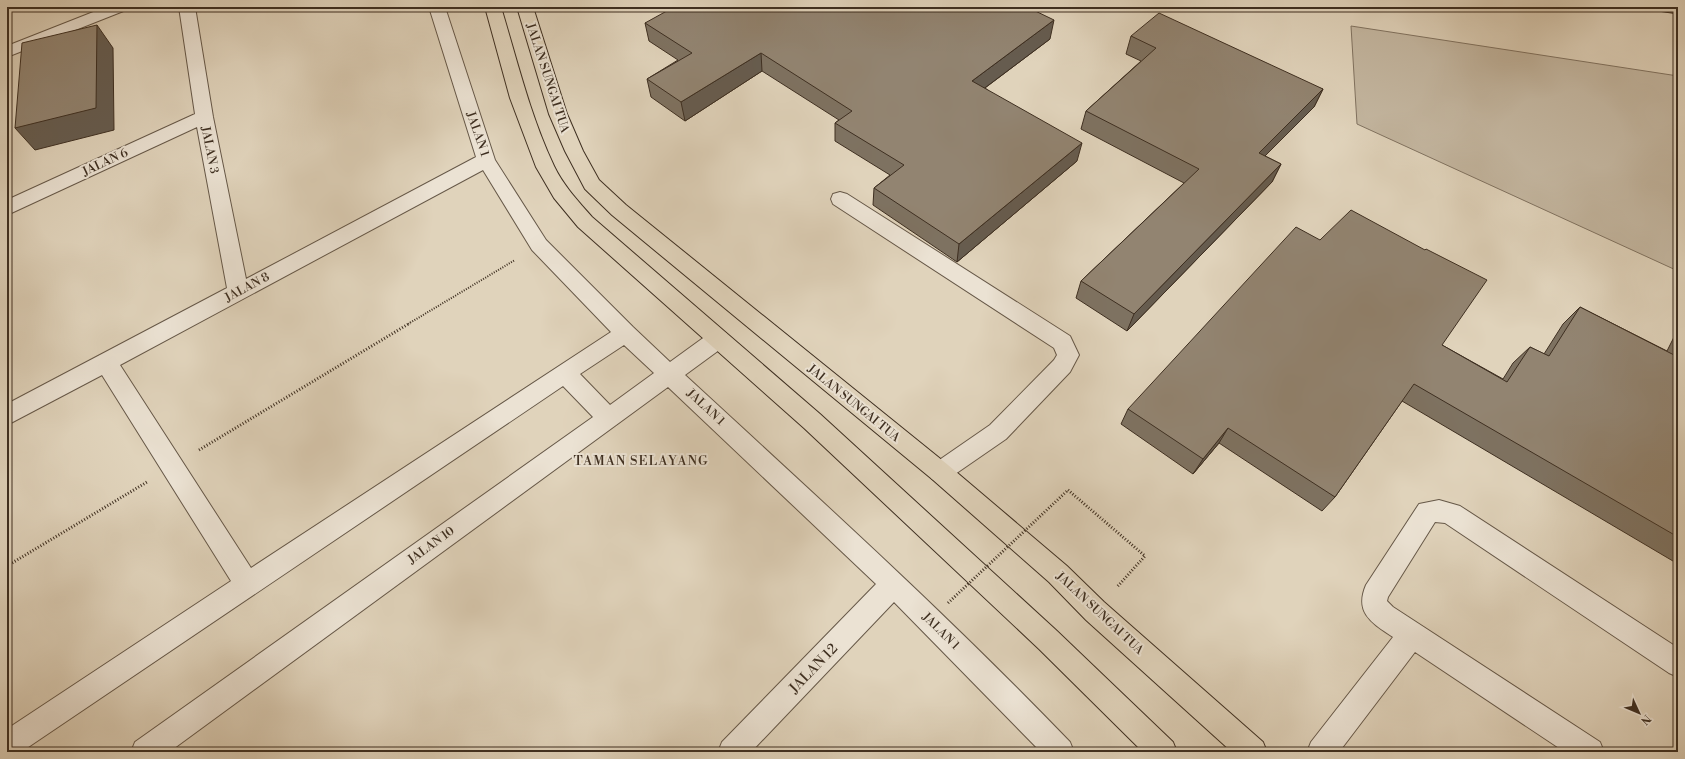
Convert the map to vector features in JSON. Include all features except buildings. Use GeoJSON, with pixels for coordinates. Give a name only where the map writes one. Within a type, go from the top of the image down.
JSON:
{"type":"FeatureCollection","features":[{"type":"Feature","properties":{"kind":"main road"},"geometry":{"type":"LineString","coordinates":[[493,7],[519,98],[545,167],[561,193],[584,222],[840,448],[1048,640],[1163,752]]}},
{"type":"Feature","properties":{"kind":"main road","name":"JALAN SUNGAI TUA"},"geometry":{"type":"LineString","coordinates":[[525,7],[558,114],[574,151],[592,184],[625,215],[940,472],[1058,574],[1095,611],[1253,752]]}},
{"type":"Feature","properties":{"kind":"street"},"geometry":{"type":"LineString","coordinates":[[7,52],[120,7]]}},
{"type":"Feature","properties":{"kind":"street","name":"JALAN 3"},"geometry":{"type":"LineString","coordinates":[[187,7],[204,117],[238,292]]}},
{"type":"Feature","properties":{"kind":"street","name":"JALAN 1"},"geometry":{"type":"LineString","coordinates":[[437,7],[486,160],[539,245],[625,333],[894,584],[1001,690],[1060,752]]}},
{"type":"Feature","properties":{"kind":"street","name":"JALAN 6"},"geometry":{"type":"LineString","coordinates":[[7,208],[204,117]]}},
{"type":"Feature","properties":{"kind":"street","name":"JALAN 8"},"geometry":{"type":"LineString","coordinates":[[7,415],[486,160]]}},
{"type":"Feature","properties":{"kind":"street"},"geometry":{"type":"LineString","coordinates":[[840,199],[1062,342],[1068,355],[1062,366],[998,432],[940,472]]}},
{"type":"Feature","properties":{"kind":"street"},"geometry":{"type":"LineString","coordinates":[[7,746],[625,333]]}},
{"type":"Feature","properties":{"kind":"street","name":"JALAN 10"},"geometry":{"type":"LineString","coordinates":[[145,752],[718,339]]}},
{"type":"Feature","properties":{"kind":"street"},"geometry":{"type":"LineString","coordinates":[[106,362],[248,585]]}},
{"type":"Feature","properties":{"kind":"street"},"geometry":{"type":"LineString","coordinates":[[566,373],[608,418]]}},
{"type":"Feature","properties":{"kind":"street"},"geometry":{"type":"LineString","coordinates":[[1590,752],[1384,616],[1374,605],[1375,594],[1428,512],[1439,511],[1451,514],[1678,664]]}},
{"type":"Feature","properties":{"kind":"street","name":"JALAN 12"},"geometry":{"type":"LineString","coordinates":[[732,752],[894,584]]}},
{"type":"Feature","properties":{"kind":"street"},"geometry":{"type":"LineString","coordinates":[[1321,752],[1412,634]]}},
{"type":"Feature","properties":{"kind":"path"},"geometry":{"type":"LineString","coordinates":[[7,566],[539,245]]}},
{"type":"Feature","properties":{"kind":"path"},"geometry":{"type":"LineString","coordinates":[[948,603],[1068,490],[1145,556],[1095,611]]}},
{"type":"Feature","properties":{"kind":"shaded area"},"geometry":{"type":"Polygon","coordinates":[[[1351,26],[1678,76],[1678,271],[1357,124],[1351,26]]]}},
{"type":"Feature","properties":{"kind":"district","name":"TAMAN SELAYANG"},"geometry":{"type":"Point","coordinates":[641,460]}}]}
